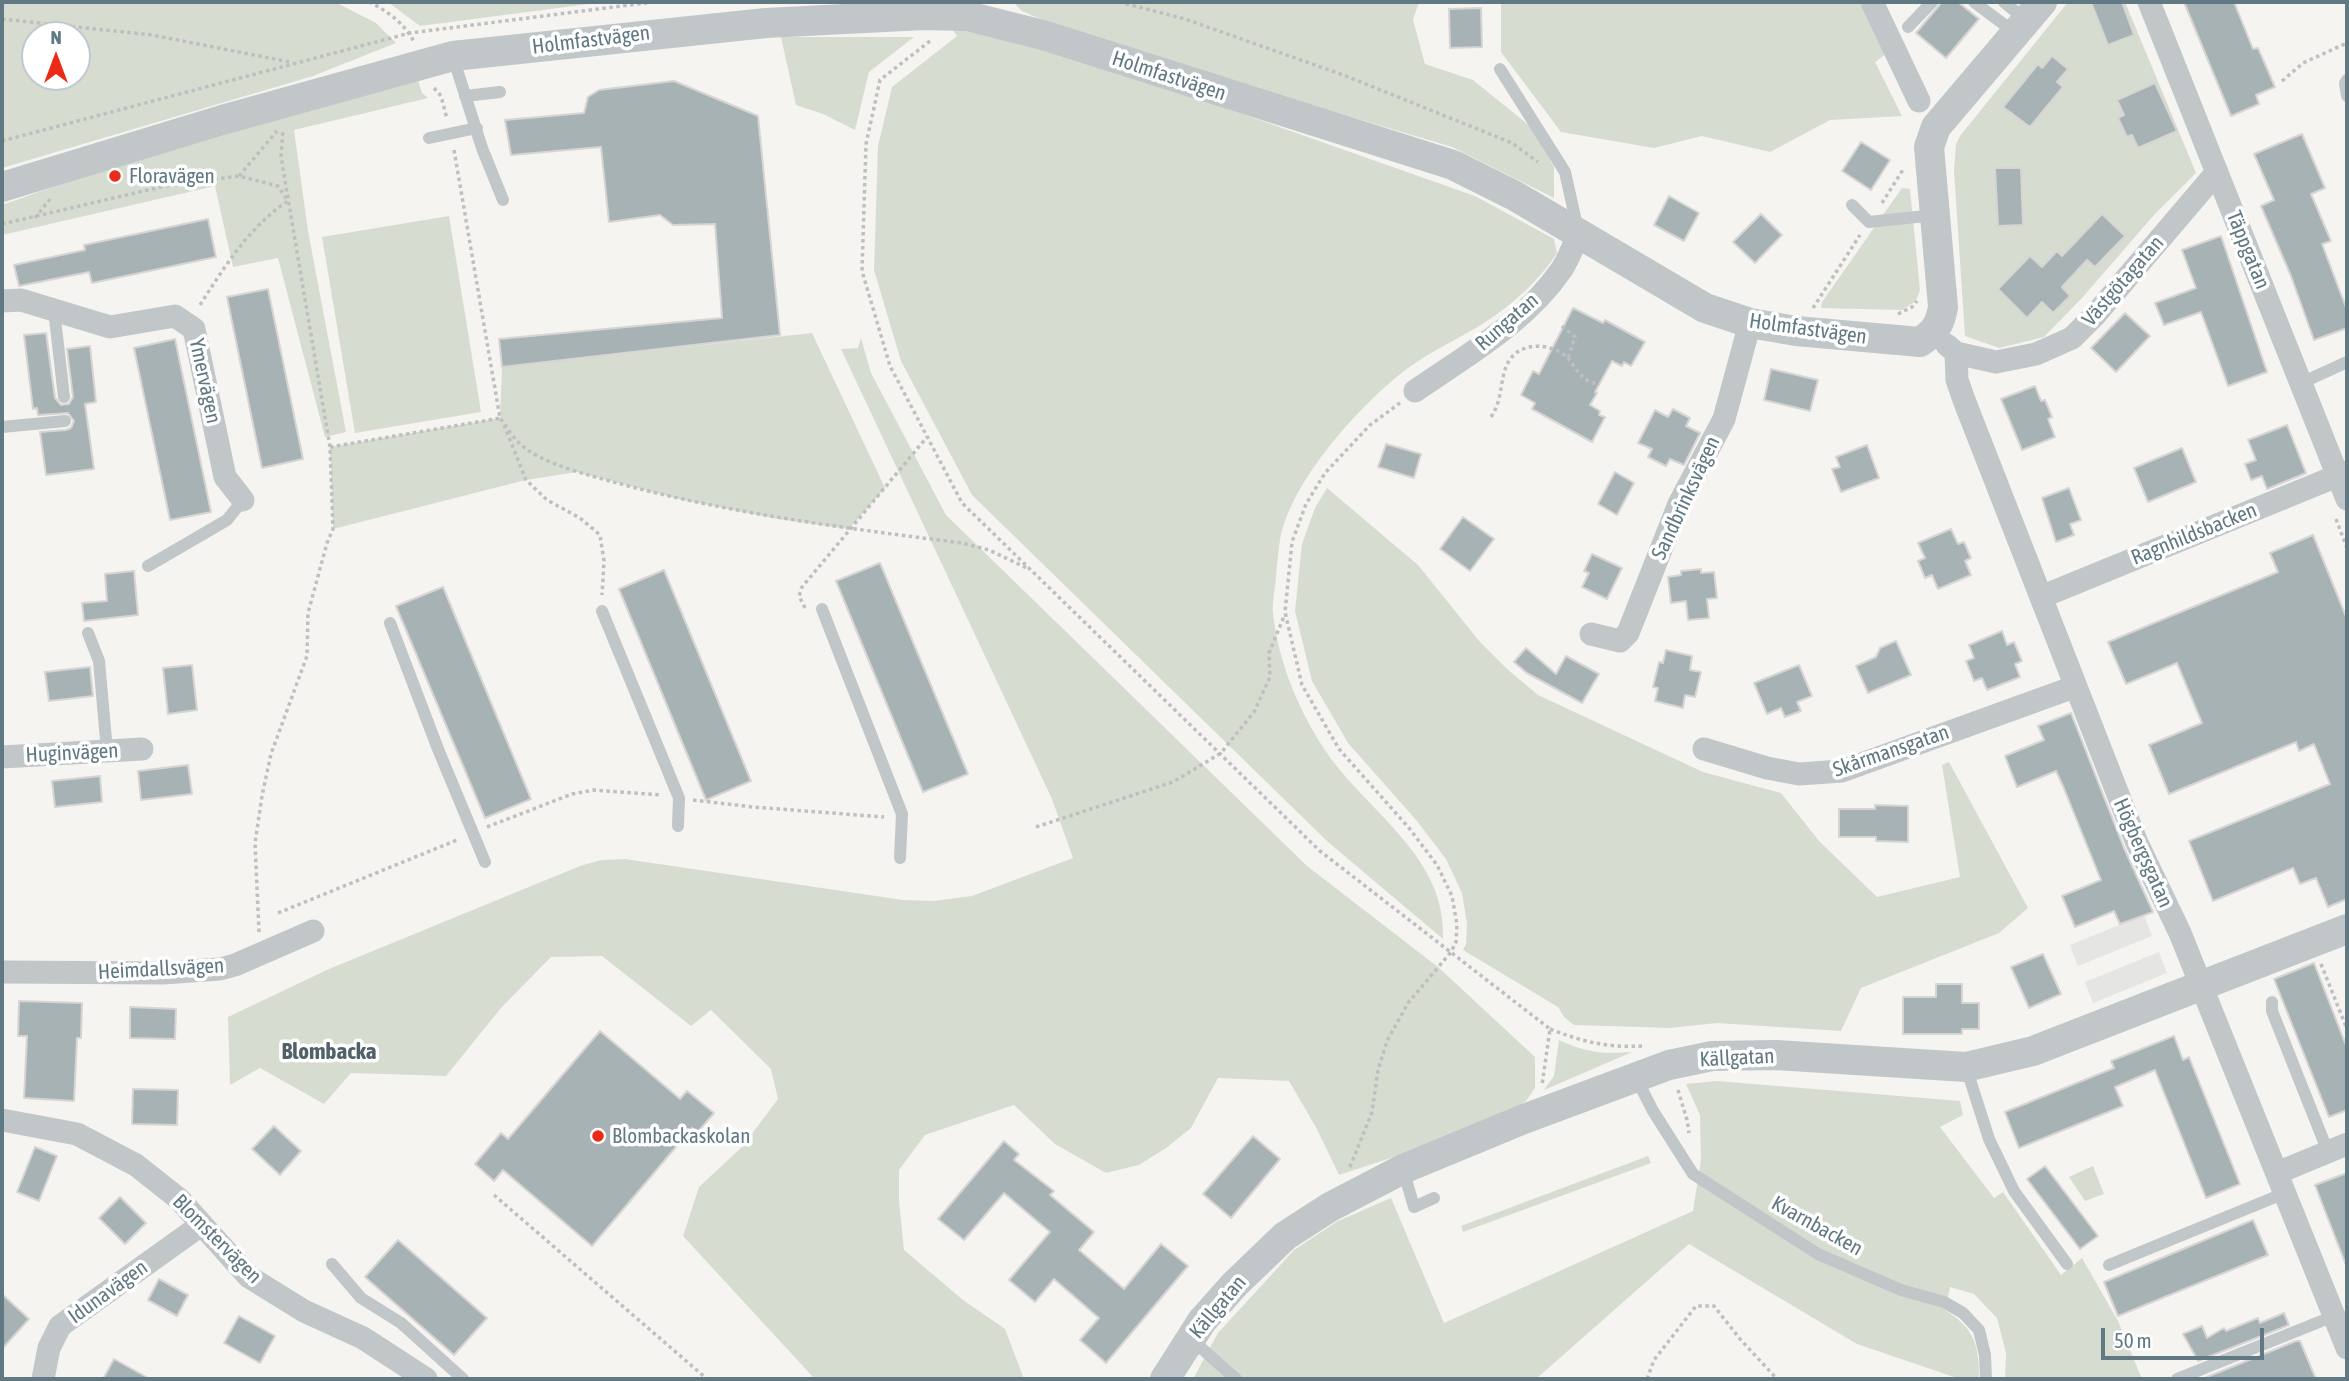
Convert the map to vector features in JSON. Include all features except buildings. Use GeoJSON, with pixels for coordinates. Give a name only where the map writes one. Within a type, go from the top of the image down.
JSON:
{"type":"FeatureCollection","features":[{"type":"Feature","properties":{"kind":"street"},"geometry":{"type":"LineString","coordinates":[[1871,2],[1919,101]]}},
{"type":"Feature","properties":{"kind":"street","name":"Täppgatan"},"geometry":{"type":"LineString","coordinates":[[2149,2],[2301,383],[2342,474],[2347,499]]}},
{"type":"Feature","properties":{"kind":"street","name":"Holmfastvägen"},"geometry":{"type":"LineString","coordinates":[[2,187],[222,120],[453,56],[766,23],[924,15],[967,9],[1453,165],[1515,196],[1705,307],[1749,323],[1796,331],[1920,342],[1933,333]]}},
{"type":"Feature","properties":{"kind":"street"},"geometry":{"type":"LineString","coordinates":[[1933,333],[1941,323],[1943,307],[1929,147],[1936,127],[2021,14]]}},
{"type":"Feature","properties":{"kind":"street","name":"Västgötagatan"},"geometry":{"type":"LineString","coordinates":[[1933,333],[1956,353],[1996,362],[2036,354],[2072,338],[2096,314],[2217,173]]}},
{"type":"Feature","properties":{"kind":"street","name":"Rungatan"},"geometry":{"type":"LineString","coordinates":[[1415,390],[1494,338],[1530,306],[1562,268],[1579,234]]}},
{"type":"Feature","properties":{"kind":"street","name":"Ymervägen"},"geometry":{"type":"LineString","coordinates":[[2,301],[21,300],[110,327],[175,316],[194,329],[225,477],[243,500]]}},
{"type":"Feature","properties":{"kind":"street","name":"Sandbrinksvägen"},"geometry":{"type":"LineString","coordinates":[[1591,634],[1620,641],[1628,633],[1679,504],[1724,419],[1749,323]]}},
{"type":"Feature","properties":{"kind":"street","name":"Högbergsgatan"},"geometry":{"type":"LineString","coordinates":[[1956,353],[1957,380],[1964,400],[2074,687],[2137,843],[2180,933],[2347,1348]]}},
{"type":"Feature","properties":{"kind":"street","name":"Ragnhildsbacken"},"geometry":{"type":"LineString","coordinates":[[2041,597],[2342,474]]}},
{"type":"Feature","properties":{"kind":"street","name":"Skårmansgatan"},"geometry":{"type":"LineString","coordinates":[[1704,749],[1778,770],[1799,774],[1829,774],[2074,687]]}},
{"type":"Feature","properties":{"kind":"street","name":"Huginvägen"},"geometry":{"type":"LineString","coordinates":[[2,757],[142,749]]}},
{"type":"Feature","properties":{"kind":"street","name":"Källgatan"},"geometry":{"type":"LineString","coordinates":[[1165,1379],[1202,1321],[1235,1284],[1285,1236],[1330,1207],[1403,1170],[1524,1119],[1669,1065],[1712,1056],[1776,1055],[1966,1067],[2033,1051],[2347,929]]}},
{"type":"Feature","properties":{"kind":"street","name":"Heimdallsvägen"},"geometry":{"type":"LineString","coordinates":[[2,972],[186,972],[235,965],[313,931]]}},
{"type":"Feature","properties":{"kind":"street","name":"Blomstervägen"},"geometry":{"type":"LineString","coordinates":[[2,1119],[77,1134],[136,1166],[179,1199],[249,1277],[304,1311],[363,1338],[426,1379]]}},
{"type":"Feature","properties":{"kind":"street"},"geometry":{"type":"LineString","coordinates":[[2281,1183],[2342,1146]]}},
{"type":"Feature","properties":{"kind":"street","name":"Idunavägen"},"geometry":{"type":"LineString","coordinates":[[43,1379],[49,1348],[60,1326],[201,1225]]}},
{"type":"Feature","properties":{"kind":"lane"},"geometry":{"type":"LineString","coordinates":[[1908,27],[1932,2]]}},
{"type":"Feature","properties":{"kind":"lane"},"geometry":{"type":"LineString","coordinates":[[1974,2],[2021,14]]}},
{"type":"Feature","properties":{"kind":"lane"},"geometry":{"type":"LineString","coordinates":[[453,56],[503,200]]}},
{"type":"Feature","properties":{"kind":"lane"},"geometry":{"type":"LineString","coordinates":[[1500,69],[1565,172],[1579,234]]}},
{"type":"Feature","properties":{"kind":"lane"},"geometry":{"type":"LineString","coordinates":[[2347,80],[2347,96]]}},
{"type":"Feature","properties":{"kind":"lane"},"geometry":{"type":"LineString","coordinates":[[465,96],[500,92]]}},
{"type":"Feature","properties":{"kind":"lane"},"geometry":{"type":"LineString","coordinates":[[429,138],[477,128]]}},
{"type":"Feature","properties":{"kind":"lane"},"geometry":{"type":"LineString","coordinates":[[1852,205],[1869,222],[1936,215]]}},
{"type":"Feature","properties":{"kind":"lane"},"geometry":{"type":"LineString","coordinates":[[54,310],[64,397]]}},
{"type":"Feature","properties":{"kind":"lane"},"geometry":{"type":"LineString","coordinates":[[2301,383],[2347,362]]}},
{"type":"Feature","properties":{"kind":"lane"},"geometry":{"type":"LineString","coordinates":[[2,426],[65,421]]}},
{"type":"Feature","properties":{"kind":"lane"},"geometry":{"type":"LineString","coordinates":[[148,566],[227,520],[243,500]]}},
{"type":"Feature","properties":{"kind":"lane"},"geometry":{"type":"LineString","coordinates":[[822,608],[903,818],[900,858]]}},
{"type":"Feature","properties":{"kind":"lane"},"geometry":{"type":"LineString","coordinates":[[602,611],[679,798],[678,826]]}},
{"type":"Feature","properties":{"kind":"lane"},"geometry":{"type":"LineString","coordinates":[[390,623],[485,862]]}},
{"type":"Feature","properties":{"kind":"lane"},"geometry":{"type":"LineString","coordinates":[[88,633],[99,661],[107,751]]}},
{"type":"Feature","properties":{"kind":"lane"},"geometry":{"type":"LineString","coordinates":[[2272,1002],[2272,1011],[2342,1146]]}},
{"type":"Feature","properties":{"kind":"lane"},"geometry":{"type":"LineString","coordinates":[[1966,1067],[1989,1139],[2014,1191],[2067,1264]]}},
{"type":"Feature","properties":{"kind":"lane","name":"Kvarnbacken"},"geometry":{"type":"LineString","coordinates":[[1636,1078],[1653,1111],[1693,1174],[1818,1254],[1900,1290],[1944,1302],[1963,1313],[1979,1330],[1985,1355],[1986,1379]]}},
{"type":"Feature","properties":{"kind":"lane"},"geometry":{"type":"LineString","coordinates":[[1403,1170],[1414,1207],[1434,1198]]}},
{"type":"Feature","properties":{"kind":"lane"},"geometry":{"type":"LineString","coordinates":[[2109,1265],[2281,1183]]}},
{"type":"Feature","properties":{"kind":"lane"},"geometry":{"type":"LineString","coordinates":[[332,1264],[361,1298],[401,1323],[463,1379]]}},
{"type":"Feature","properties":{"kind":"lane"},"geometry":{"type":"LineString","coordinates":[[2177,1379],[2334,1317]]}},
{"type":"Feature","properties":{"kind":"lane"},"geometry":{"type":"LineString","coordinates":[[1190,1339],[1236,1379]]}},
{"type":"Feature","properties":{"kind":"path"},"geometry":{"type":"LineString","coordinates":[[369,2],[386,10],[410,33],[433,87],[441,96],[451,134],[500,418],[526,480],[547,500],[580,518],[600,535],[604,561],[602,611]]}},
{"type":"Feature","properties":{"kind":"path"},"geometry":{"type":"LineString","coordinates":[[2,141],[410,33],[653,2]]}},
{"type":"Feature","properties":{"kind":"path"},"geometry":{"type":"LineString","coordinates":[[1119,2],[1185,19],[1346,76],[1512,143],[1541,164]]}},
{"type":"Feature","properties":{"kind":"path"},"geometry":{"type":"LineString","coordinates":[[924,15],[940,34],[880,80],[866,144],[862,271],[890,366],[962,503],[1320,851],[1550,1029],[1581,1041],[1604,1045],[1642,1046],[1659,1043],[1687,1120],[1693,1174]]}},
{"type":"Feature","properties":{"kind":"path"},"geometry":{"type":"LineString","coordinates":[[2,19],[152,34],[293,63]]}},
{"type":"Feature","properties":{"kind":"path"},"geometry":{"type":"LineString","coordinates":[[2281,81],[2303,63],[2347,43]]}},
{"type":"Feature","properties":{"kind":"path"},"geometry":{"type":"LineString","coordinates":[[239,176],[267,141],[284,125],[281,157],[331,447],[332,529],[308,612],[307,656],[271,754],[255,843],[259,934],[264,952]]}},
{"type":"Feature","properties":{"kind":"path"},"geometry":{"type":"LineString","coordinates":[[1905,160],[1908,175]]}},
{"type":"Feature","properties":{"kind":"path"},"geometry":{"type":"LineString","coordinates":[[1808,316],[1905,168]]}},
{"type":"Feature","properties":{"kind":"path"},"geometry":{"type":"LineString","coordinates":[[2,225],[165,186],[239,176],[278,186],[288,201]]}},
{"type":"Feature","properties":{"kind":"path"},"geometry":{"type":"LineString","coordinates":[[188,325],[229,260],[270,213],[288,201]]}},
{"type":"Feature","properties":{"kind":"path"},"geometry":{"type":"LineString","coordinates":[[1895,315],[1912,307],[1919,298]]}},
{"type":"Feature","properties":{"kind":"path"},"geometry":{"type":"LineString","coordinates":[[1562,326],[1574,337],[1568,358]]}},
{"type":"Feature","properties":{"kind":"path"},"geometry":{"type":"LineString","coordinates":[[1491,417],[1500,403],[1509,360],[1517,352],[1535,346],[1546,347],[1568,358],[1583,378],[1599,384]]}},
{"type":"Feature","properties":{"kind":"path"},"geometry":{"type":"LineString","coordinates":[[1036,827],[1173,782],[1221,753],[1238,734],[1270,677],[1269,653],[1285,612],[1292,542],[1306,504],[1325,473],[1370,425],[1415,390]]}},
{"type":"Feature","properties":{"kind":"path"},"geometry":{"type":"LineString","coordinates":[[500,418],[520,444],[577,472],[679,499],[778,519],[962,543],[989,550],[1034,572]]}},
{"type":"Feature","properties":{"kind":"path"},"geometry":{"type":"LineString","coordinates":[[331,447],[500,418]]}},
{"type":"Feature","properties":{"kind":"path"},"geometry":{"type":"LineString","coordinates":[[822,608],[805,608],[799,596],[802,587],[927,437]]}},
{"type":"Feature","properties":{"kind":"path"},"geometry":{"type":"LineString","coordinates":[[1285,612],[1302,685],[1339,749],[1409,828],[1443,875],[1452,896],[1457,925],[1456,942],[1451,952],[1408,1003],[1387,1041],[1378,1070],[1372,1112],[1356,1155],[1330,1207]]}},
{"type":"Feature","properties":{"kind":"path"},"geometry":{"type":"LineString","coordinates":[[278,913],[541,805],[572,794],[594,790],[753,807],[903,818]]}},
{"type":"Feature","properties":{"kind":"path"},"geometry":{"type":"LineString","coordinates":[[2312,943],[2347,1029]]}},
{"type":"Feature","properties":{"kind":"path"},"geometry":{"type":"LineString","coordinates":[[1524,1119],[1538,1100],[1550,1029]]}},
{"type":"Feature","properties":{"kind":"path"},"geometry":{"type":"LineString","coordinates":[[494,1195],[707,1379]]}},
{"type":"Feature","properties":{"kind":"path"},"geometry":{"type":"LineString","coordinates":[[1647,1379],[1654,1360],[1696,1306],[1714,1306],[1777,1379]]}},
{"type":"Feature","properties":{"kind":"shaded area"},"geometry":{"type":"Polygon","coordinates":[[[2,2],[335,2],[376,23],[396,43],[313,76],[2,168],[2,2]]]}},
{"type":"Feature","properties":{"kind":"shaded area"},"geometry":{"type":"Polygon","coordinates":[[[388,2],[604,2],[420,26],[388,2]]]}},
{"type":"Feature","properties":{"kind":"shaded area"},"geometry":{"type":"Polygon","coordinates":[[[1013,2],[1419,2],[1413,20],[1425,64],[1473,80],[1531,127],[1554,167],[1554,198],[1452,147],[1077,35],[1022,11],[1013,2]]]}},
{"type":"Feature","properties":{"kind":"shaded area"},"geometry":{"type":"Polygon","coordinates":[[[1501,2],[1861,2],[1887,53],[1875,62],[1902,116],[1830,120],[1770,152],[1702,136],[1654,148],[1561,132],[1501,52],[1501,2]]]}},
{"type":"Feature","properties":{"kind":"shaded area"},"geometry":{"type":"Polygon","coordinates":[[[2068,2],[2125,2],[2196,173],[2154,215],[2082,298],[2044,337],[1999,348],[1965,336],[1954,171],[1956,144],[2068,2]]]}},
{"type":"Feature","properties":{"kind":"shaded area"},"geometry":{"type":"Polygon","coordinates":[[[951,28],[1039,47],[1200,99],[1475,196],[1554,239],[1557,253],[1541,275],[1521,295],[1487,321],[1408,368],[1381,390],[1344,428],[1297,495],[1286,518],[1280,540],[1273,614],[1280,652],[1292,688],[1329,756],[1420,861],[1433,885],[1441,911],[1443,939],[1328,842],[972,495],[901,361],[874,270],[878,146],[892,87],[957,36],[951,28]]]}},
{"type":"Feature","properties":{"kind":"shaded area"},"geometry":{"type":"Polygon","coordinates":[[[781,37],[914,37],[869,72],[855,130],[823,114],[796,105],[781,37]]]}},
{"type":"Feature","properties":{"kind":"shaded area"},"geometry":{"type":"Polygon","coordinates":[[[417,77],[422,93],[428,98],[294,130],[308,231],[346,432],[325,437],[278,258],[233,267],[215,186],[2,235],[2,205],[127,161],[417,77]]]}},
{"type":"Feature","properties":{"kind":"shaded area"},"geometry":{"type":"Polygon","coordinates":[[[1902,188],[1910,189],[1920,290],[1916,301],[1902,310],[1821,308],[1822,302],[1902,188]]]}},
{"type":"Feature","properties":{"kind":"shaded area"},"geometry":{"type":"Polygon","coordinates":[[[449,216],[481,412],[355,433],[322,237],[449,216]]]}},
{"type":"Feature","properties":{"kind":"shaded area"},"geometry":{"type":"Polygon","coordinates":[[[812,333],[885,488],[849,529],[778,519],[679,499],[577,472],[526,480],[333,529],[330,447],[500,418],[502,367],[812,333]]]}},
{"type":"Feature","properties":{"kind":"shaded area"},"geometry":{"type":"Polygon","coordinates":[[[861,338],[871,373],[946,515],[1307,866],[1438,967],[1535,1057],[1535,1088],[1526,1101],[1500,1122],[1339,1175],[1317,1129],[1289,1081],[1218,1078],[1191,1128],[1139,1165],[1106,1173],[1055,1144],[1014,1105],[925,1135],[899,1170],[904,1250],[963,1300],[1005,1329],[1024,1379],[813,1377],[683,1236],[699,1187],[742,1147],[778,1099],[771,1069],[711,1010],[691,1026],[602,956],[551,957],[501,1008],[446,1076],[351,1073],[324,1104],[260,1068],[230,1085],[228,1017],[329,969],[580,866],[601,860],[625,859],[903,900],[934,901],[972,896],[1073,858],[1052,799],[841,349],[858,348],[861,338]]]}},
{"type":"Feature","properties":{"kind":"shaded area"},"geometry":{"type":"Polygon","coordinates":[[[1327,488],[1418,565],[1480,642],[1538,695],[1703,772],[1781,793],[1819,841],[1877,897],[1960,877],[1942,765],[1949,762],[2028,908],[1999,933],[1861,988],[1841,1031],[1717,1023],[1670,1028],[1574,1025],[1564,1017],[1558,1007],[1463,950],[1467,924],[1462,893],[1446,859],[1417,821],[1348,743],[1312,681],[1295,611],[1302,544],[1315,508],[1327,488]]]}},
{"type":"Feature","properties":{"kind":"shaded area"},"geometry":{"type":"Polygon","coordinates":[[[2144,915],[2152,936],[2078,966],[2070,945],[2144,915]]]}},
{"type":"Feature","properties":{"kind":"shaded area"},"geometry":{"type":"Polygon","coordinates":[[[2159,952],[2167,973],[2093,1003],[2085,982],[2159,952]]]}},
{"type":"Feature","properties":{"kind":"shaded area"},"geometry":{"type":"Polygon","coordinates":[[[1559,1040],[1595,1052],[1632,1052],[1544,1090],[1554,1076],[1559,1040]]]}},
{"type":"Feature","properties":{"kind":"shaded area"},"geometry":{"type":"Polygon","coordinates":[[[1717,1081],[1960,1101],[1963,1115],[1940,1127],[1994,1198],[2003,1192],[2061,1275],[2082,1258],[2118,1321],[2142,1379],[2005,1379],[2006,1353],[1997,1318],[1974,1294],[1950,1287],[1945,1310],[1969,1331],[1978,1357],[1979,1379],[1960,1379],[1857,1344],[1689,1244],[1536,1379],[1193,1379],[1218,1333],[1294,1250],[1338,1221],[1391,1198],[1444,1323],[1693,1211],[1701,1160],[1700,1115],[1686,1084],[1717,1081]]]}},
{"type":"Feature","properties":{"kind":"shaded area"},"geometry":{"type":"Polygon","coordinates":[[[1648,1156],[1651,1163],[1463,1232],[1461,1226],[1648,1156]]]}},
{"type":"Feature","properties":{"kind":"shaded area"},"geometry":{"type":"Polygon","coordinates":[[[2093,1166],[2104,1194],[2085,1201],[2069,1177],[2093,1166]]]}},
{"type":"Feature","properties":{"kind":"place","name":"Floravägen"},"geometry":{"type":"Point","coordinates":[115,176]}},
{"type":"Feature","properties":{"kind":"place","name":"Blombackaskolan"},"geometry":{"type":"Point","coordinates":[598,1136]}},
{"type":"Feature","properties":{"kind":"district","name":"Blombacka"},"geometry":{"type":"Point","coordinates":[329,1052]}}]}
